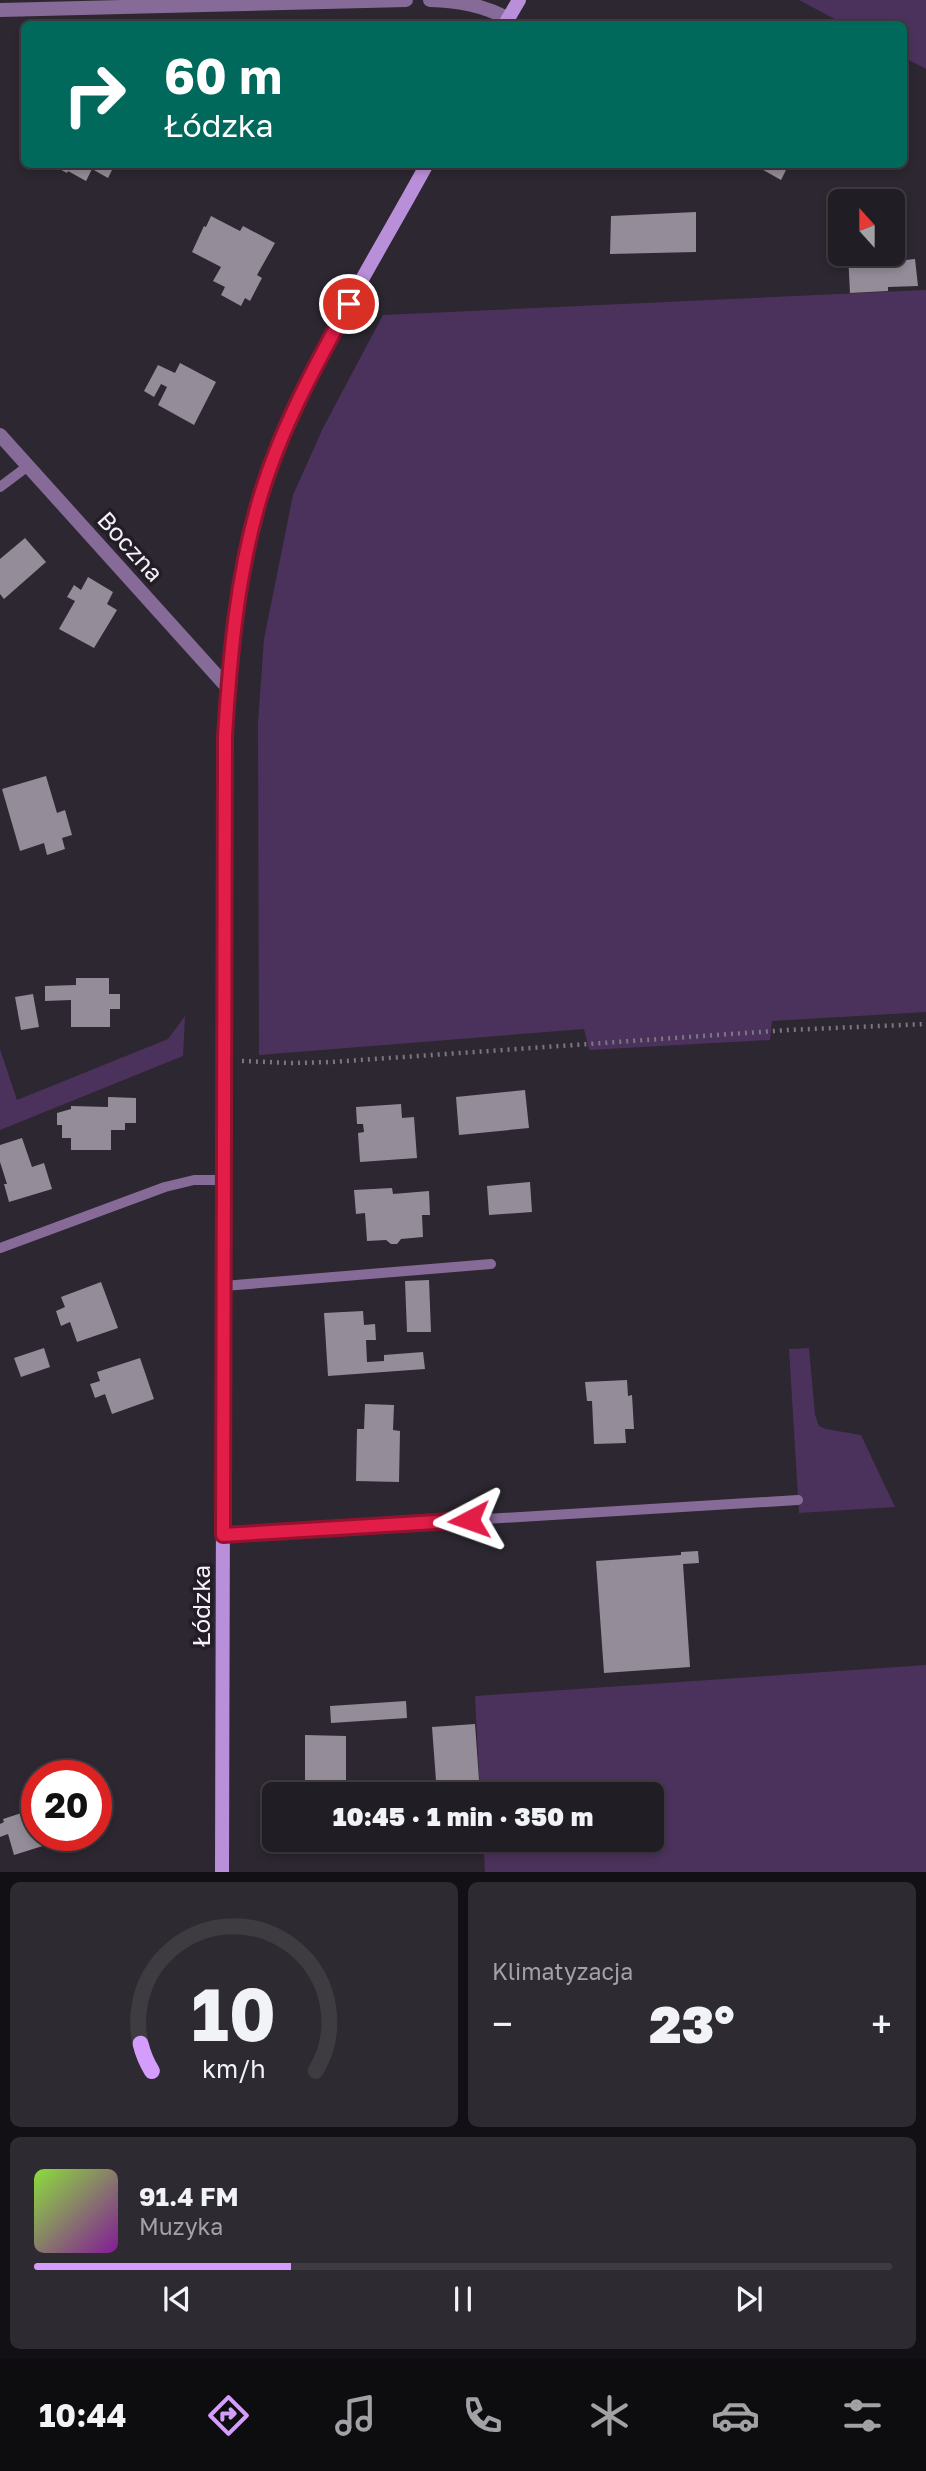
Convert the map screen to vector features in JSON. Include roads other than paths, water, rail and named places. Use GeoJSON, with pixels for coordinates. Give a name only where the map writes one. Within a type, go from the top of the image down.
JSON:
{"type":"FeatureCollection","features":[{"type":"Feature","properties":{"kind":"main road"},"geometry":{"type":"LineString","coordinates":[[508,21],[519,0]]}},
{"type":"Feature","properties":{"kind":"main road","name":"Łódzka"},"geometry":{"type":"LineString","coordinates":[[222,1872],[225,736],[234,623],[245,556],[260,497],[282,438],[318,361],[425,168]]}},
{"type":"Feature","properties":{"kind":"street"},"geometry":{"type":"LineString","coordinates":[[0,10],[405,0]]}},
{"type":"Feature","properties":{"kind":"street"},"geometry":{"type":"LineString","coordinates":[[430,0],[472,4],[505,21]]}},
{"type":"Feature","properties":{"kind":"street","name":"Boczna"},"geometry":{"type":"LineString","coordinates":[[0,435],[228,688]]}},
{"type":"Feature","properties":{"kind":"lane"},"geometry":{"type":"LineString","coordinates":[[0,487],[28,466]]}},
{"type":"Feature","properties":{"kind":"lane"},"geometry":{"type":"LineString","coordinates":[[0,1248],[165,1187],[194,1180],[224,1180]]}},
{"type":"Feature","properties":{"kind":"lane"},"geometry":{"type":"LineString","coordinates":[[224,1286],[491,1264]]}},
{"type":"Feature","properties":{"kind":"lane"},"geometry":{"type":"LineString","coordinates":[[223,1535],[798,1500]]}}]}
